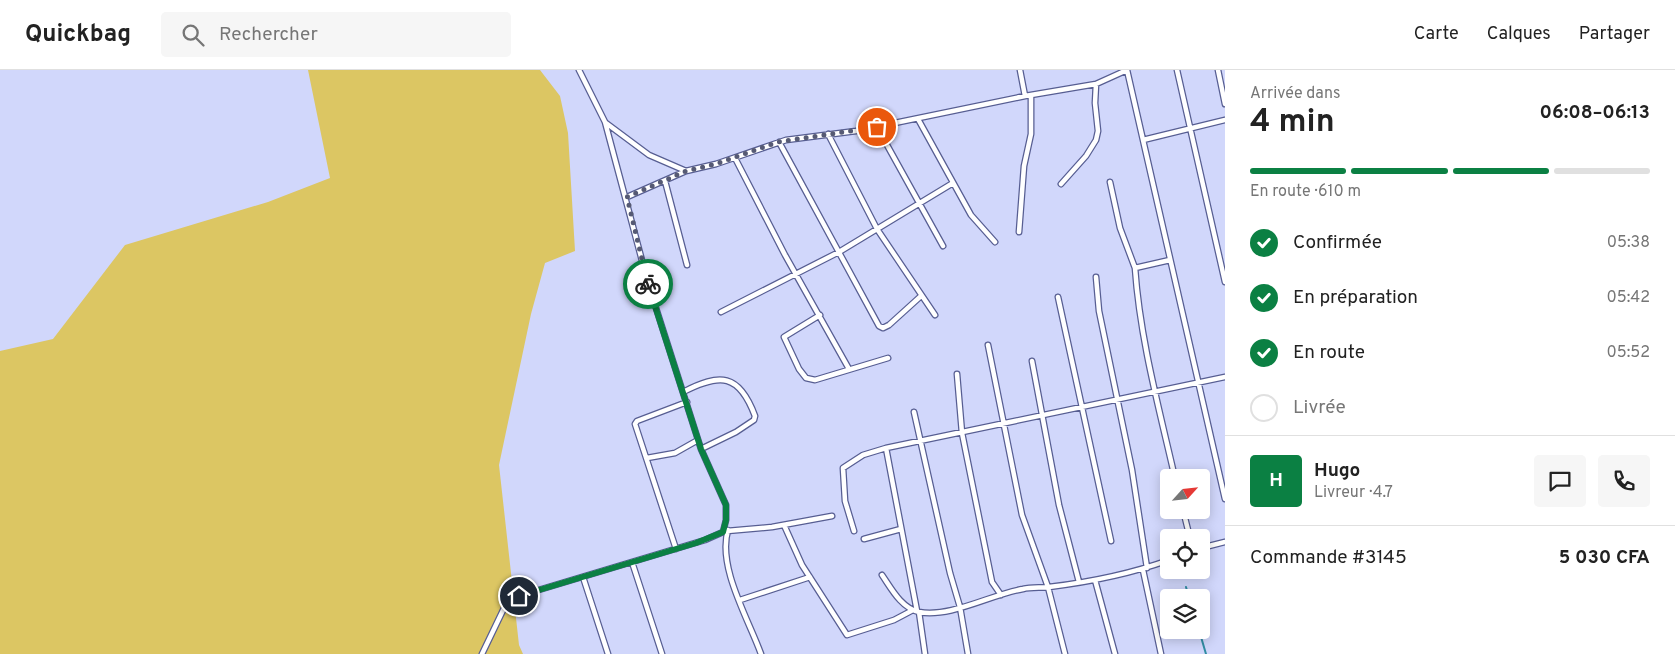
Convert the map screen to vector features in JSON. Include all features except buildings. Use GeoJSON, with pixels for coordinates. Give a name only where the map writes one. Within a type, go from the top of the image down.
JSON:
{"type":"FeatureCollection","features":[{"type":"Feature","properties":{"kind":"street"},"geometry":{"type":"LineString","coordinates":[[579,70],[605,122],[627,197],[648,283],[701,449],[726,505],[728,564],[761,654]]}},
{"type":"Feature","properties":{"kind":"street"},"geometry":{"type":"LineString","coordinates":[[1020,70],[1025,96]]}},
{"type":"Feature","properties":{"kind":"street"},"geometry":{"type":"LineString","coordinates":[[627,197],[686,171],[736,158],[778,142],[877,127],[1025,96],[1096,84],[1127,70],[1225,499]]}},
{"type":"Feature","properties":{"kind":"street"},"geometry":{"type":"LineString","coordinates":[[1177,70],[1225,282]]}},
{"type":"Feature","properties":{"kind":"street"},"geometry":{"type":"LineString","coordinates":[[1218,70],[1225,104]]}},
{"type":"Feature","properties":{"kind":"street"},"geometry":{"type":"LineString","coordinates":[[1061,184],[1086,156],[1096,140],[1098,131],[1095,103],[1096,84]]}},
{"type":"Feature","properties":{"kind":"street"},"geometry":{"type":"LineString","coordinates":[[1019,232],[1024,166],[1031,134],[1032,95]]}},
{"type":"Feature","properties":{"kind":"street"},"geometry":{"type":"LineString","coordinates":[[918,119],[977,224],[995,242]]}},
{"type":"Feature","properties":{"kind":"street"},"geometry":{"type":"LineString","coordinates":[[1143,140],[1225,120]]}},
{"type":"Feature","properties":{"kind":"street"},"geometry":{"type":"LineString","coordinates":[[605,122],[649,155],[686,171]]}},
{"type":"Feature","properties":{"kind":"street"},"geometry":{"type":"LineString","coordinates":[[877,127],[917,203],[943,246]]}},
{"type":"Feature","properties":{"kind":"street"},"geometry":{"type":"LineString","coordinates":[[828,134],[877,229],[935,316]]}},
{"type":"Feature","properties":{"kind":"street"},"geometry":{"type":"LineString","coordinates":[[778,142],[879,326],[883,328],[889,325],[921,296]]}},
{"type":"Feature","properties":{"kind":"street"},"geometry":{"type":"LineString","coordinates":[[736,158],[795,272],[849,368]]}},
{"type":"Feature","properties":{"kind":"street"},"geometry":{"type":"LineString","coordinates":[[665,181],[687,265]]}},
{"type":"Feature","properties":{"kind":"street"},"geometry":{"type":"LineString","coordinates":[[1110,182],[1120,228],[1134,268],[1139,308],[1155,391],[1174,469]]}},
{"type":"Feature","properties":{"kind":"street"},"geometry":{"type":"LineString","coordinates":[[720,312],[795,272],[839,252],[917,203],[953,183]]}},
{"type":"Feature","properties":{"kind":"street"},"geometry":{"type":"LineString","coordinates":[[1134,268],[1170,260]]}},
{"type":"Feature","properties":{"kind":"street"},"geometry":{"type":"LineString","coordinates":[[1096,277],[1100,311],[1132,470],[1145,569],[1161,654]]}},
{"type":"Feature","properties":{"kind":"street"},"geometry":{"type":"LineString","coordinates":[[1058,297],[1111,541]]}},
{"type":"Feature","properties":{"kind":"street"},"geometry":{"type":"LineString","coordinates":[[820,315],[784,337],[799,369],[810,380],[888,358]]}},
{"type":"Feature","properties":{"kind":"street"},"geometry":{"type":"LineString","coordinates":[[988,345],[1005,422],[1006,443],[1022,515],[1048,587],[1065,654]]}},
{"type":"Feature","properties":{"kind":"street"},"geometry":{"type":"LineString","coordinates":[[1032,361],[1063,523],[1079,582]]}},
{"type":"Feature","properties":{"kind":"street"},"geometry":{"type":"LineString","coordinates":[[957,374],[962,433],[992,582],[1001,595]]}},
{"type":"Feature","properties":{"kind":"street"},"geometry":{"type":"LineString","coordinates":[[854,531],[845,501],[843,468],[863,455],[886,448],[962,433],[1042,413],[1225,376]]}},
{"type":"Feature","properties":{"kind":"street"},"geometry":{"type":"LineString","coordinates":[[684,392],[699,384],[723,378],[730,380],[738,388],[755,416],[754,420],[736,432],[701,449]]}},
{"type":"Feature","properties":{"kind":"street"},"geometry":{"type":"LineString","coordinates":[[676,549],[636,428],[637,421],[687,402]]}},
{"type":"Feature","properties":{"kind":"street"},"geometry":{"type":"LineString","coordinates":[[914,412],[922,440],[950,573],[960,607],[968,654]]}},
{"type":"Feature","properties":{"kind":"street"},"geometry":{"type":"LineString","coordinates":[[647,458],[675,454],[698,440]]}},
{"type":"Feature","properties":{"kind":"street"},"geometry":{"type":"LineString","coordinates":[[886,448],[925,654]]}},
{"type":"Feature","properties":{"kind":"street"},"geometry":{"type":"LineString","coordinates":[[482,654],[509,600],[524,594],[676,549],[726,531],[784,526],[832,516]]}},
{"type":"Feature","properties":{"kind":"street"},"geometry":{"type":"LineString","coordinates":[[784,526],[810,577],[847,635],[916,611],[960,607],[1022,589],[1095,580],[1145,569],[1160,563]]}},
{"type":"Feature","properties":{"kind":"street"},"geometry":{"type":"LineString","coordinates":[[864,539],[901,529]]}},
{"type":"Feature","properties":{"kind":"street"},"geometry":{"type":"LineString","coordinates":[[1210,546],[1225,542]]}},
{"type":"Feature","properties":{"kind":"street"},"geometry":{"type":"LineString","coordinates":[[632,562],[662,654]]}},
{"type":"Feature","properties":{"kind":"street"},"geometry":{"type":"LineString","coordinates":[[882,575],[902,602],[916,611]]}},
{"type":"Feature","properties":{"kind":"street"},"geometry":{"type":"LineString","coordinates":[[583,577],[608,654]]}},
{"type":"Feature","properties":{"kind":"street"},"geometry":{"type":"LineString","coordinates":[[740,600],[810,577]]}},
{"type":"Feature","properties":{"kind":"street"},"geometry":{"type":"LineString","coordinates":[[1095,580],[1115,654]]}},
{"type":"Feature","properties":{"kind":"shaded area"},"geometry":{"type":"Polygon","coordinates":[[[308,70],[540,70],[560,96],[568,133],[575,251],[545,263],[531,314],[499,465],[519,645],[523,654],[0,654],[0,351],[53,339],[125,245],[268,202],[330,178],[308,70]]]}},
{"type":"Feature","properties":{"kind":"waterway"},"geometry":{"type":"LineString","coordinates":[[1202,639],[1206,654]]}},
{"type":"Feature","properties":{"kind":"way so far"},"geometry":{"type":"LineString","coordinates":[[648,284],[627,197],[686,171],[736,158],[778,142],[877,127]]}},
{"type":"Feature","properties":{"kind":"route"},"geometry":{"type":"LineString","coordinates":[[519,596],[696,543],[723,532],[726,520],[726,505],[701,449],[648,284]]}}]}
